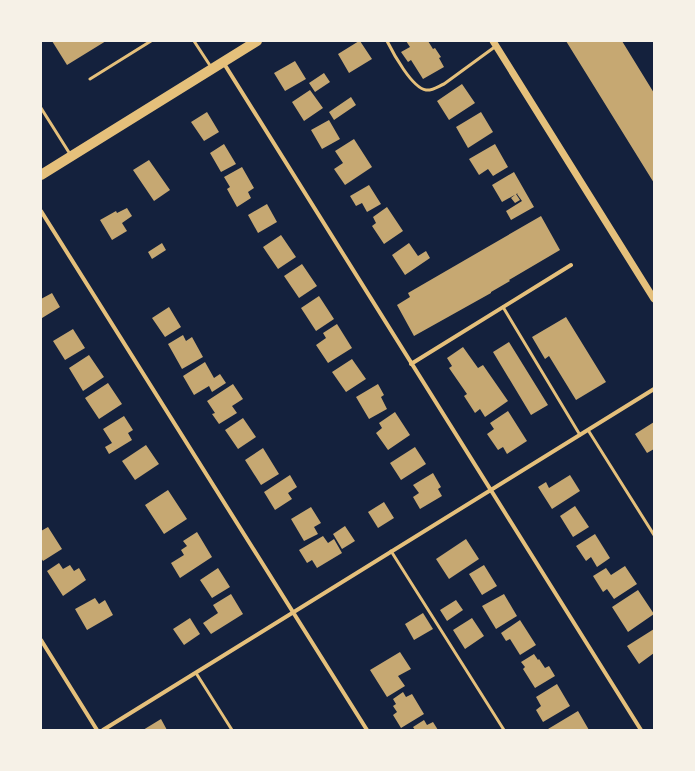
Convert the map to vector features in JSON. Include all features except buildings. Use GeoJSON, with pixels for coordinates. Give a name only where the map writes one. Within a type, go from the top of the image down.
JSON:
{"type":"FeatureCollection","features":[{"type":"Feature","properties":{"kind":"main road"},"geometry":{"type":"LineString","coordinates":[[41,174],[256,41]]}},
{"type":"Feature","properties":{"kind":"street"},"geometry":{"type":"LineString","coordinates":[[494,44],[654,299]]}},
{"type":"Feature","properties":{"kind":"street"},"geometry":{"type":"LineString","coordinates":[[223,62],[641,730]]}},
{"type":"Feature","properties":{"kind":"street"},"geometry":{"type":"LineString","coordinates":[[41,211],[367,730]]}},
{"type":"Feature","properties":{"kind":"street"},"geometry":{"type":"LineString","coordinates":[[411,364],[571,265]]}},
{"type":"Feature","properties":{"kind":"street"},"geometry":{"type":"LineString","coordinates":[[103,730],[654,389]]}},
{"type":"Feature","properties":{"kind":"street"},"geometry":{"type":"LineString","coordinates":[[41,640],[97,730]]}},
{"type":"Feature","properties":{"kind":"lane"},"geometry":{"type":"LineString","coordinates":[[90,79],[151,41]]}},
{"type":"Feature","properties":{"kind":"lane"},"geometry":{"type":"LineString","coordinates":[[194,41],[212,69]]}},
{"type":"Feature","properties":{"kind":"lane"},"geometry":{"type":"LineString","coordinates":[[387,41],[412,80],[421,88],[427,90],[444,84],[494,44]]}},
{"type":"Feature","properties":{"kind":"lane"},"geometry":{"type":"LineString","coordinates":[[41,108],[71,156]]}},
{"type":"Feature","properties":{"kind":"lane"},"geometry":{"type":"LineString","coordinates":[[503,307],[580,435]]}},
{"type":"Feature","properties":{"kind":"lane"},"geometry":{"type":"LineString","coordinates":[[588,430],[654,536]]}},
{"type":"Feature","properties":{"kind":"lane"},"geometry":{"type":"LineString","coordinates":[[391,551],[504,730]]}},
{"type":"Feature","properties":{"kind":"lane"},"geometry":{"type":"LineString","coordinates":[[196,672],[232,730]]}}]}
